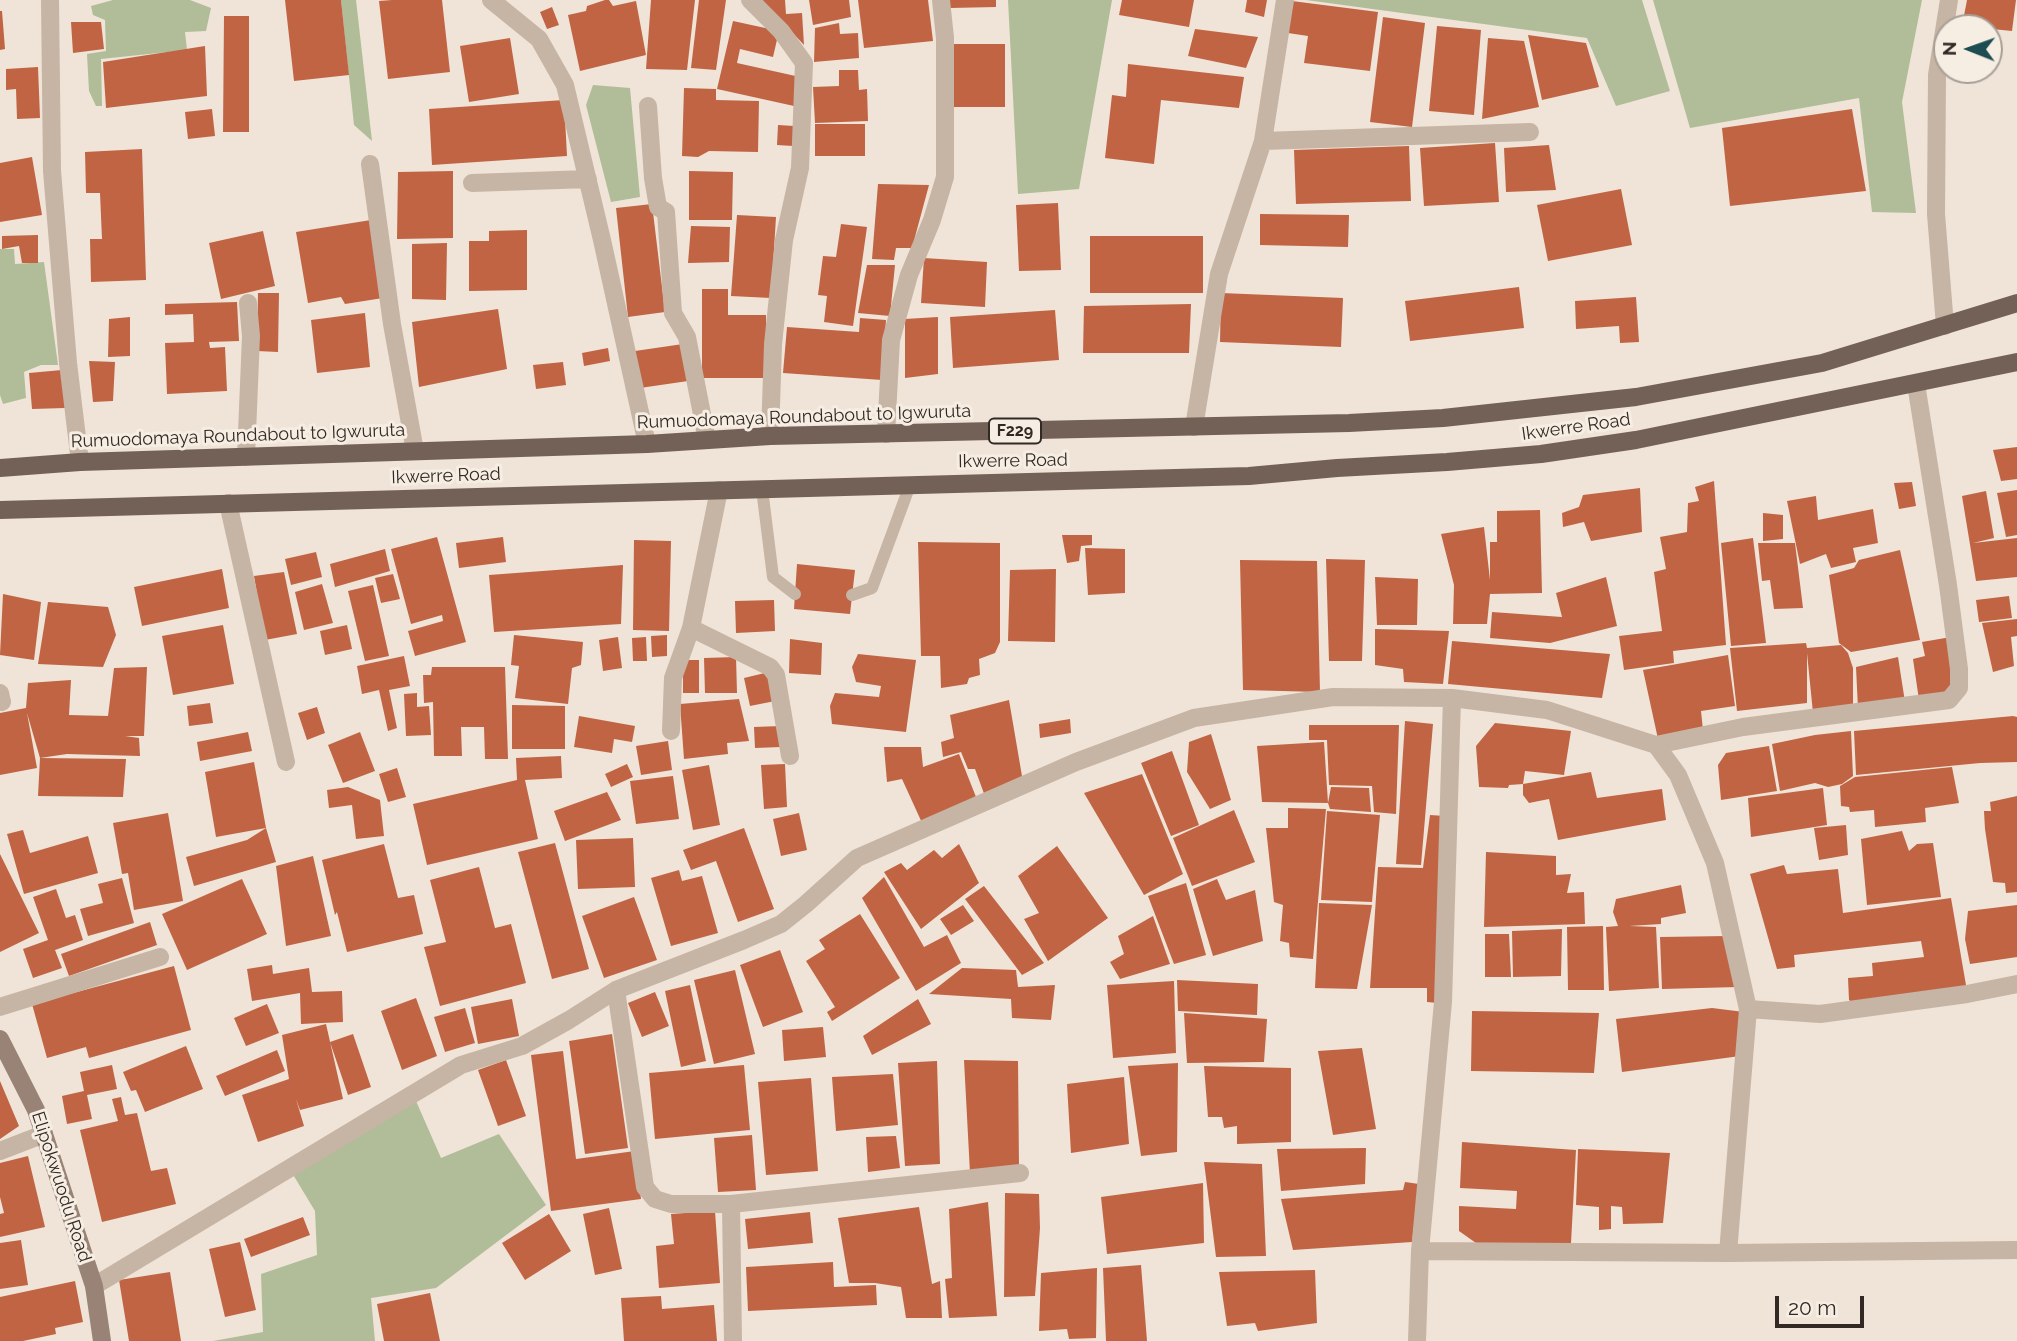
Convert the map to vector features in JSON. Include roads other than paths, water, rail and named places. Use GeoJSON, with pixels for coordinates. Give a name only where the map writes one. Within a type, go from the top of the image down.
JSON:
{"type":"FeatureCollection","features":[{"type":"Feature","properties":{"kind":"main road","name":"Rumuodomaya Roundabout to Igwuruta"},"geometry":{"type":"LineString","coordinates":[[0,468],[80,462],[647,444],[770,436],[1349,423],[1443,418],[1537,410],[1636,397],[1822,363],[2017,303]]}},
{"type":"Feature","properties":{"kind":"main road","name":"Ikwerre Road"},"geometry":{"type":"LineString","coordinates":[[0,510],[1249,476],[1541,454],[1636,440],[2017,362]]}},
{"type":"Feature","properties":{"kind":"street"},"geometry":{"type":"LineString","coordinates":[[50,0],[52,171],[68,363],[80,462]]}},
{"type":"Feature","properties":{"kind":"street"},"geometry":{"type":"LineString","coordinates":[[491,0],[539,39],[565,85],[647,444]]}},
{"type":"Feature","properties":{"kind":"street"},"geometry":{"type":"LineString","coordinates":[[750,0],[781,31],[804,63],[800,168],[784,240],[773,344],[770,436]]}},
{"type":"Feature","properties":{"kind":"street"},"geometry":{"type":"LineString","coordinates":[[886,434],[891,340],[909,275],[932,220],[944,177],[946,38],[940,0]]}},
{"type":"Feature","properties":{"kind":"street"},"geometry":{"type":"LineString","coordinates":[[1194,427],[1219,274],[1263,141],[1285,0]]}},
{"type":"Feature","properties":{"kind":"street"},"geometry":{"type":"LineString","coordinates":[[1945,326],[1936,214],[1936,144],[1937,75],[1948,0]]}},
{"type":"Feature","properties":{"kind":"street"},"geometry":{"type":"LineString","coordinates":[[648,106],[658,207],[666,212],[673,313],[687,337],[707,440]]}},
{"type":"Feature","properties":{"kind":"street"},"geometry":{"type":"LineString","coordinates":[[1263,141],[1530,132]]}},
{"type":"Feature","properties":{"kind":"street"},"geometry":{"type":"LineString","coordinates":[[370,164],[392,324],[415,451]]}},
{"type":"Feature","properties":{"kind":"street"},"geometry":{"type":"LineString","coordinates":[[472,183],[588,179]]}},
{"type":"Feature","properties":{"kind":"street"},"geometry":{"type":"LineString","coordinates":[[246,457],[251,336],[248,303]]}},
{"type":"Feature","properties":{"kind":"street"},"geometry":{"type":"LineString","coordinates":[[94,1286],[461,1065],[522,1046],[616,990],[781,923],[857,858],[1076,762],[1195,718],[1333,697],[1452,698],[1547,710],[1656,745],[1743,727],[1949,700],[1959,688],[1959,669],[1916,384]]}},
{"type":"Feature","properties":{"kind":"street"},"geometry":{"type":"LineString","coordinates":[[671,731],[673,678],[691,628],[719,490]]}},
{"type":"Feature","properties":{"kind":"street"},"geometry":{"type":"LineString","coordinates":[[228,503],[286,762]]}},
{"type":"Feature","properties":{"kind":"street"},"geometry":{"type":"LineString","coordinates":[[691,628],[770,667],[776,675],[790,756]]}},
{"type":"Feature","properties":{"kind":"street"},"geometry":{"type":"LineString","coordinates":[[1417,1341],[1420,1251],[1443,1002],[1452,698]]}},
{"type":"Feature","properties":{"kind":"street"},"geometry":{"type":"LineString","coordinates":[[1656,745],[1678,775],[1715,863],[1748,1009],[1727,1253]]}},
{"type":"Feature","properties":{"kind":"street"},"geometry":{"type":"LineString","coordinates":[[0,1007],[160,957]]}},
{"type":"Feature","properties":{"kind":"street"},"geometry":{"type":"LineString","coordinates":[[1748,1009],[1820,1014],[1967,994],[2017,984]]}},
{"type":"Feature","properties":{"kind":"street"},"geometry":{"type":"LineString","coordinates":[[616,990],[645,1187],[655,1199],[671,1204],[731,1204],[1020,1173]]}},
{"type":"Feature","properties":{"kind":"street","name":"Elipokwuodu Road"},"geometry":{"type":"LineString","coordinates":[[0,1039],[36,1110],[94,1286],[102,1341]]}},
{"type":"Feature","properties":{"kind":"street"},"geometry":{"type":"LineString","coordinates":[[0,1151],[44,1134]]}},
{"type":"Feature","properties":{"kind":"street"},"geometry":{"type":"LineString","coordinates":[[731,1204],[733,1341]]}},
{"type":"Feature","properties":{"kind":"street"},"geometry":{"type":"LineString","coordinates":[[1420,1251],[1727,1253],[2017,1250]]}},
{"type":"Feature","properties":{"kind":"lane"},"geometry":{"type":"LineString","coordinates":[[852,595],[872,588],[910,485]]}},
{"type":"Feature","properties":{"kind":"lane"},"geometry":{"type":"LineString","coordinates":[[762,489],[773,577],[795,594]]}}]}
